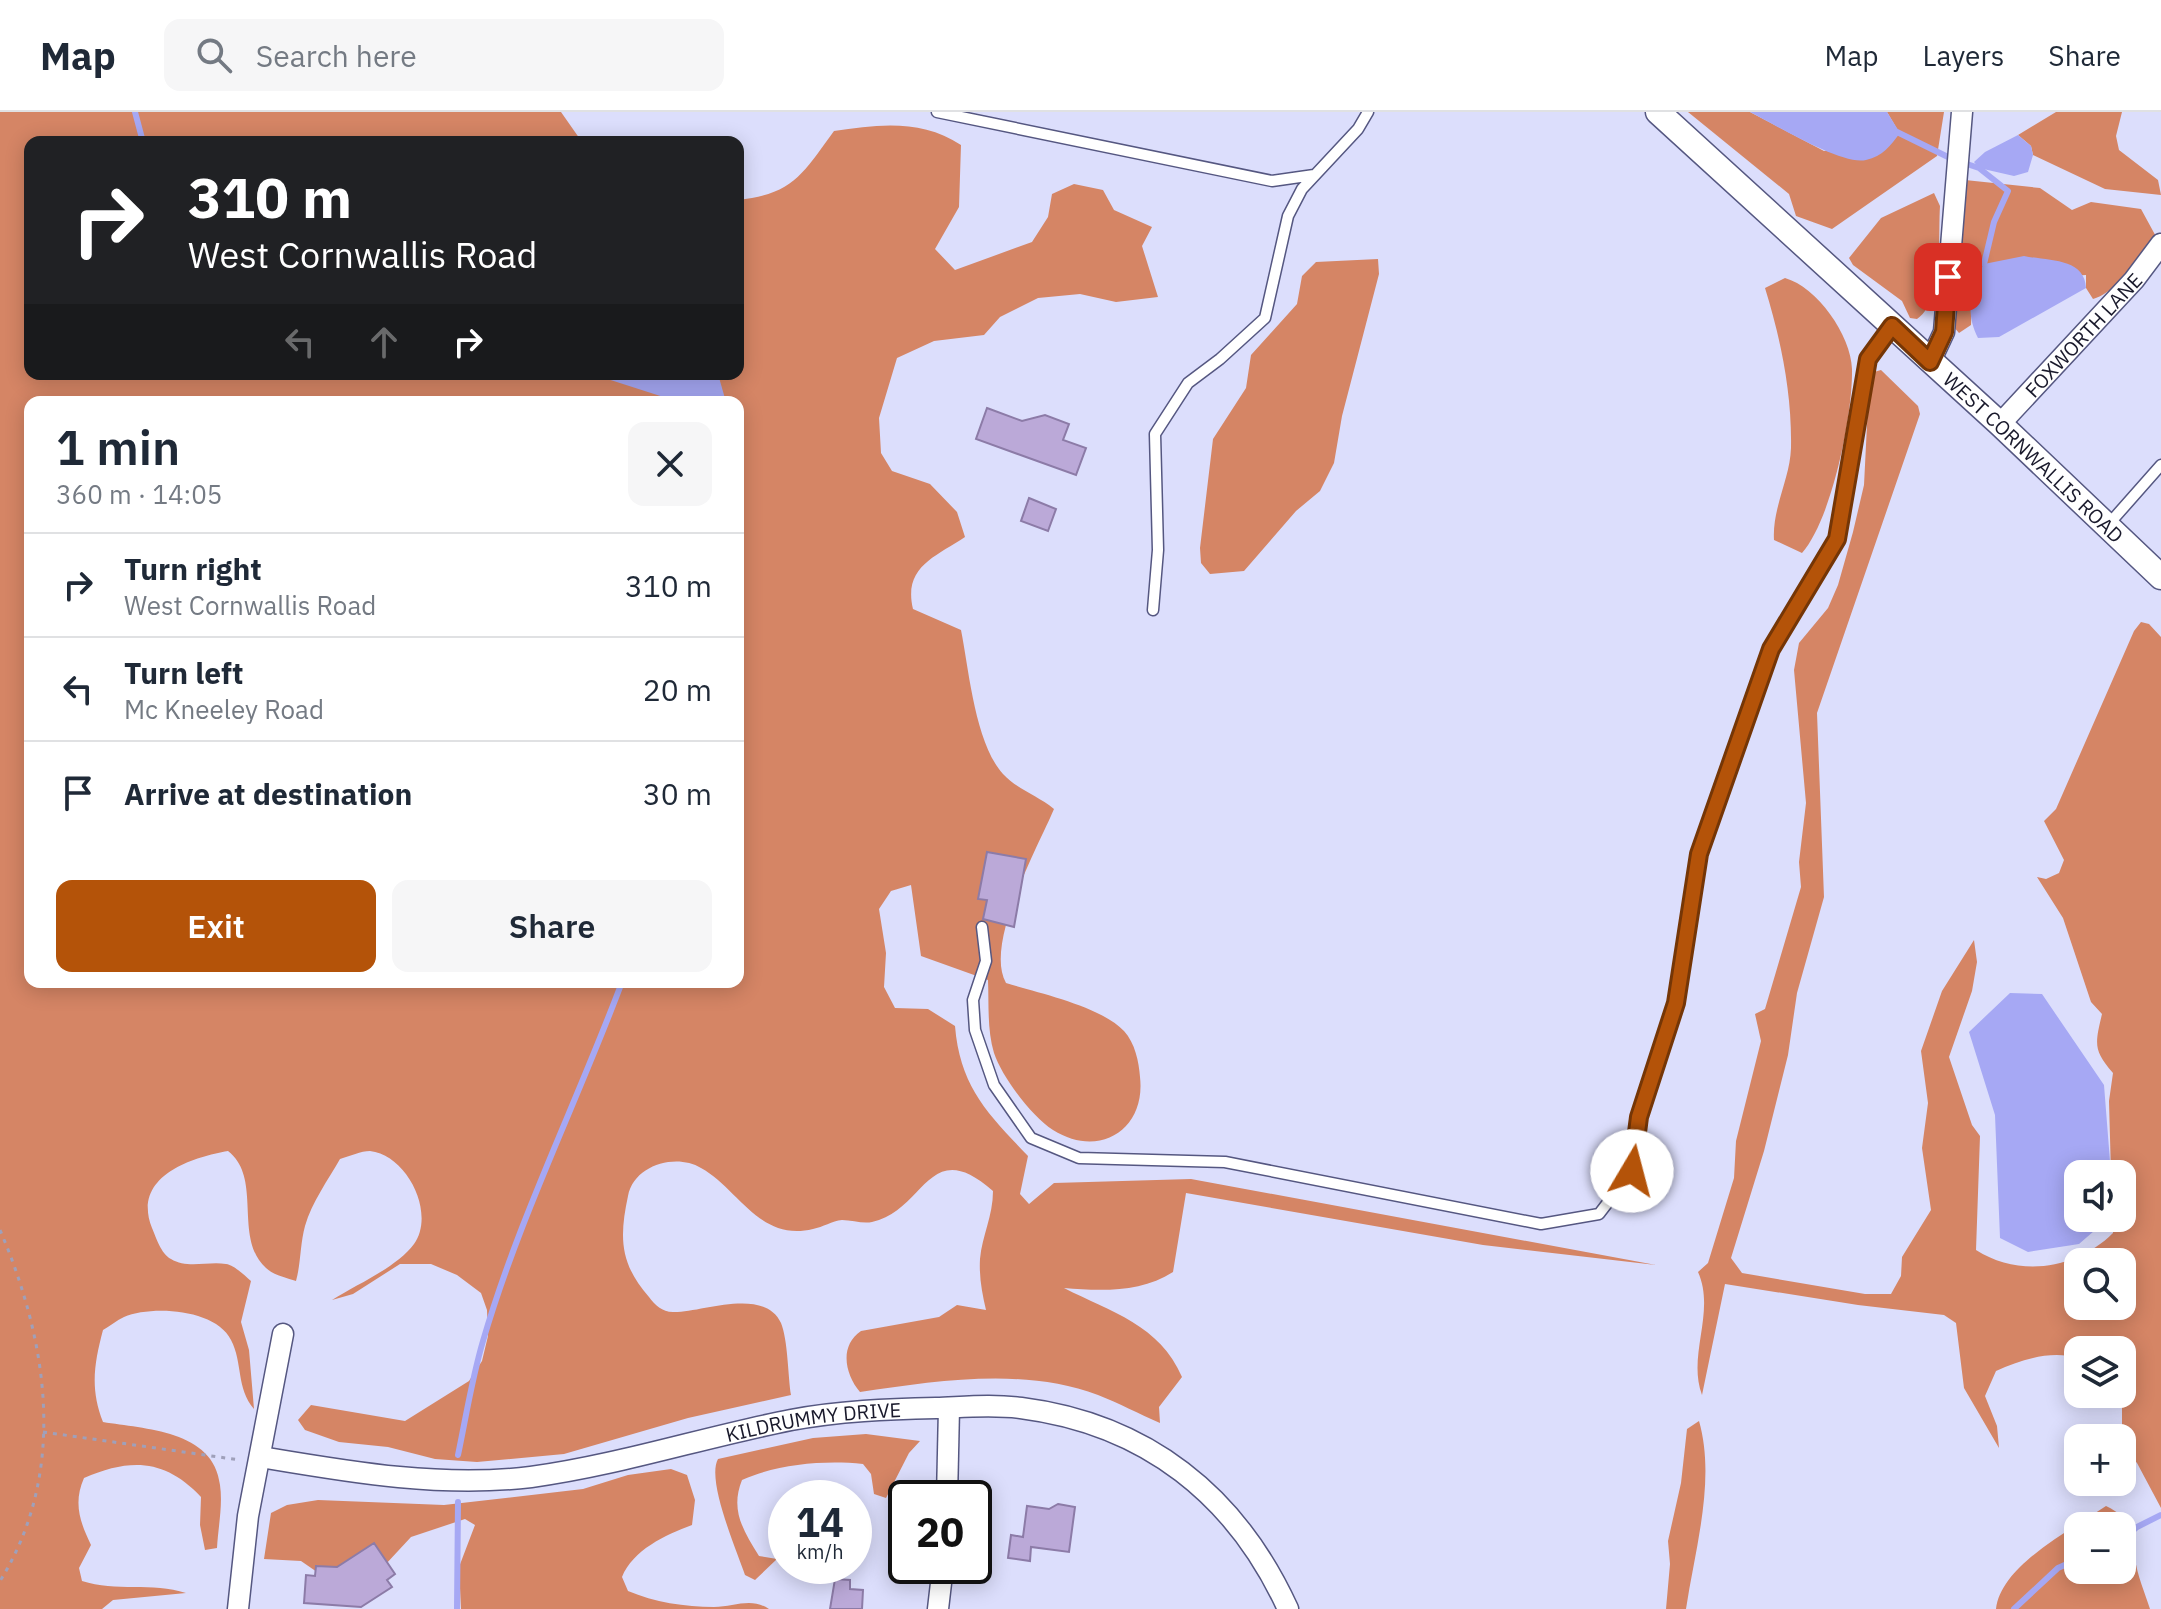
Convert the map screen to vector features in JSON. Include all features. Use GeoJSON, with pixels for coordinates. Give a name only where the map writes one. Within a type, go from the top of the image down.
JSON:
{"type":"FeatureCollection","features":[{"type":"Feature","properties":{"kind":"street","name":"WEST CORNWALLIS ROAD"},"geometry":{"type":"LineString","coordinates":[[1658,112],[2000,424],[2161,577]]}},
{"type":"Feature","properties":{"kind":"street"},"geometry":{"type":"LineString","coordinates":[[1930,362],[1944,332],[1962,112]]}},
{"type":"Feature","properties":{"kind":"street","name":"FOXWORTH LANE"},"geometry":{"type":"LineString","coordinates":[[2000,424],[2134,280],[2161,244]]}},
{"type":"Feature","properties":{"kind":"street"},"geometry":{"type":"LineString","coordinates":[[238,1609],[248,1516],[283,1334]]}},
{"type":"Feature","properties":{"kind":"street","name":"KILDRUMMY DRIVE"},"geometry":{"type":"LineString","coordinates":[[260,1460],[386,1476],[498,1480],[576,1470],[811,1416],[1006,1407],[1062,1414],[1118,1433],[1151,1450],[1188,1475],[1235,1521],[1267,1567],[1288,1609]]}},
{"type":"Feature","properties":{"kind":"street"},"geometry":{"type":"LineString","coordinates":[[947,1480],[949,1408]]}},
{"type":"Feature","properties":{"kind":"street"},"geometry":{"type":"LineString","coordinates":[[938,1609],[941,1584]]}},
{"type":"Feature","properties":{"kind":"lane"},"geometry":{"type":"LineString","coordinates":[[937,112],[1272,181],[1314,175]]}},
{"type":"Feature","properties":{"kind":"lane"},"geometry":{"type":"LineString","coordinates":[[1153,610],[1158,550],[1155,434],[1188,383],[1265,318],[1288,216],[1314,175],[1358,129],[1368,112]]}},
{"type":"Feature","properties":{"kind":"lane"},"geometry":{"type":"LineString","coordinates":[[982,927],[986,961],[973,1000],[975,1030],[994,1085],[1031,1138],[1079,1158],[1225,1162],[1541,1224],[1599,1214],[1632,1171],[1639,1117],[1676,1003],[1699,854],[1721,784],[1771,649],[1837,539],[1868,359],[1892,326]]}},
{"type":"Feature","properties":{"kind":"lane"},"geometry":{"type":"LineString","coordinates":[[2108,525],[2161,465]]}},
{"type":"Feature","properties":{"kind":"path"},"geometry":{"type":"LineString","coordinates":[[0,1230],[32,1319],[45,1384],[40,1466],[24,1536],[0,1581]]}},
{"type":"Feature","properties":{"kind":"path"},"geometry":{"type":"LineString","coordinates":[[43,1432],[260,1460]]}},
{"type":"Feature","properties":{"kind":"shaded area"},"geometry":{"type":"Polygon","coordinates":[[[0,112],[561,112],[578,136],[24,136],[24,380],[744,380],[744,199],[785,187],[805,170],[834,131],[884,125],[916,127],[961,145],[959,207],[935,249],[955,270],[1032,242],[1048,217],[1052,194],[1074,184],[1103,190],[1114,210],[1152,227],[1142,246],[1158,297],[1116,302],[1080,294],[1038,298],[1000,317],[984,335],[934,341],[897,358],[879,418],[881,453],[892,471],[930,484],[957,512],[965,537],[933,557],[917,573],[911,595],[913,609],[961,630],[974,705],[993,761],[1009,780],[1054,809],[1007,921],[1001,966],[1006,983],[1085,1007],[1124,1031],[1134,1047],[1139,1065],[1140,1096],[1135,1112],[1127,1125],[1116,1134],[1102,1140],[1087,1141],[1053,1130],[1036,1116],[1011,1084],[994,1053],[989,1026],[988,980],[921,956],[911,885],[891,891],[879,909],[886,953],[884,987],[895,1008],[928,1009],[955,1026],[963,1066],[978,1098],[1028,1156],[1020,1194],[1029,1204],[1054,1183],[1191,1179],[1656,1265],[1483,1245],[1186,1193],[1173,1272],[1134,1287],[1106,1290],[1064,1288],[1132,1322],[1147,1332],[1173,1359],[1182,1377],[1159,1407],[1160,1423],[1098,1395],[1040,1381],[980,1379],[860,1392],[848,1369],[847,1352],[849,1344],[861,1331],[939,1317],[957,1305],[986,1310],[980,1259],[993,1191],[971,1175],[954,1170],[940,1173],[890,1215],[872,1222],[842,1220],[794,1231],[764,1221],[701,1168],[668,1162],[638,1176],[628,1196],[623,1238],[632,1273],[654,1303],[665,1311],[746,1304],[773,1312],[783,1330],[791,1395],[688,1418],[564,1454],[477,1462],[435,1459],[388,1447],[339,1442],[305,1430],[298,1420],[311,1405],[405,1421],[469,1381],[482,1361],[488,1336],[487,1310],[481,1293],[457,1275],[431,1264],[400,1264],[353,1294],[332,1300],[387,1268],[414,1244],[422,1217],[420,1202],[406,1174],[396,1163],[370,1151],[340,1159],[308,1217],[296,1281],[269,1270],[256,1255],[251,1241],[244,1176],[228,1151],[212,1154],[168,1173],[150,1196],[148,1211],[152,1228],[167,1257],[184,1264],[229,1265],[251,1281],[241,1322],[249,1350],[254,1409],[244,1393],[231,1340],[212,1322],[182,1312],[150,1311],[121,1318],[103,1330],[95,1376],[96,1398],[103,1422],[175,1436],[205,1453],[215,1467],[221,1508],[217,1548],[205,1550],[200,1525],[201,1497],[174,1475],[161,1469],[132,1465],[84,1478],[78,1504],[91,1545],[79,1568],[82,1581],[186,1593],[113,1600],[102,1609],[0,1609],[0,112]]]}},
{"type":"Feature","properties":{"kind":"shaded area"},"geometry":{"type":"Polygon","coordinates":[[[1688,112],[1750,112],[1824,151],[1900,134],[1887,112],[1944,112],[1937,156],[1832,229],[1796,216],[1789,194],[1688,112]]]}},
{"type":"Feature","properties":{"kind":"shaded area"},"geometry":{"type":"Polygon","coordinates":[[[2056,112],[2122,112],[2116,136],[2119,150],[2158,180],[2161,195],[2105,189],[2033,155],[2031,146],[2018,135],[2056,112]]]}},
{"type":"Feature","properties":{"kind":"shaded area"},"geometry":{"type":"Polygon","coordinates":[[[1965,180],[2040,188],[2072,210],[2091,202],[2141,209],[2159,242],[2111,289],[2093,299],[2086,288],[2086,275],[1972,282],[1971,325],[1959,333],[1953,326],[1965,180]]]}},
{"type":"Feature","properties":{"kind":"shaded area"},"geometry":{"type":"Polygon","coordinates":[[[1934,193],[1940,206],[1936,283],[1926,310],[1917,319],[1910,318],[1902,301],[1853,265],[1849,258],[1881,218],[1934,193]]]}},
{"type":"Feature","properties":{"kind":"shaded area"},"geometry":{"type":"Polygon","coordinates":[[[1378,259],[1379,274],[1342,416],[1334,463],[1320,491],[1296,511],[1244,571],[1210,574],[1201,563],[1200,548],[1213,439],[1246,388],[1251,355],[1297,304],[1302,276],[1316,262],[1378,259]]]}},
{"type":"Feature","properties":{"kind":"shaded area"},"geometry":{"type":"Polygon","coordinates":[[[1785,278],[1809,291],[1830,314],[1846,342],[1852,369],[1849,412],[1839,465],[1823,516],[1802,553],[1774,540],[1776,516],[1790,460],[1791,427],[1784,367],[1765,288],[1785,278]]]}},
{"type":"Feature","properties":{"kind":"shaded area"},"geometry":{"type":"Polygon","coordinates":[[[1881,370],[1918,406],[1920,414],[1817,713],[1824,897],[1797,993],[1788,1055],[1764,1151],[1731,1258],[1742,1273],[1865,1294],[1891,1294],[1901,1276],[1902,1257],[1931,1210],[1922,1148],[1928,1103],[1921,1051],[1942,991],[1974,940],[1977,962],[1972,991],[1949,1057],[1972,1125],[1980,1136],[1976,1250],[2011,1264],[2048,1266],[2064,1262],[2064,1320],[2136,1320],[2136,1248],[2094,1248],[2113,1232],[2136,1232],[2136,1160],[2111,1160],[2109,1101],[2113,1073],[2097,1046],[2102,1014],[2091,1002],[2063,918],[2037,877],[2046,879],[2059,873],[2064,860],[2044,821],[2056,809],[2134,631],[2141,622],[2149,624],[2161,637],[2161,1508],[2136,1462],[2136,1424],[2122,1424],[2122,1408],[2136,1408],[2136,1336],[2064,1336],[2064,1356],[2026,1360],[1996,1371],[1985,1396],[1997,1426],[1999,1448],[1964,1388],[1956,1323],[1944,1315],[1725,1284],[1702,1395],[1698,1380],[1704,1302],[1698,1272],[1708,1263],[1734,1178],[1736,1141],[1761,1041],[1755,1014],[1765,1009],[1801,887],[1799,862],[1806,803],[1794,670],[1799,643],[1828,608],[1838,585],[1853,532],[1864,485],[1869,385],[1874,372],[1881,370]]]}},
{"type":"Feature","properties":{"kind":"shaded area"},"geometry":{"type":"Polygon","coordinates":[[[1699,1421],[1704,1444],[1705,1491],[1699,1539],[1686,1609],[1666,1609],[1670,1564],[1668,1541],[1681,1483],[1687,1429],[1699,1421]]]}},
{"type":"Feature","properties":{"kind":"shaded area"},"geometry":{"type":"Polygon","coordinates":[[[866,1434],[920,1441],[909,1453],[895,1480],[888,1480],[886,1498],[874,1494],[871,1474],[863,1464],[801,1464],[742,1480],[737,1501],[740,1520],[759,1556],[768,1558],[768,1568],[755,1580],[745,1575],[719,1499],[715,1469],[718,1459],[813,1438],[866,1434]]]}},
{"type":"Feature","properties":{"kind":"shaded area"},"geometry":{"type":"Polygon","coordinates":[[[671,1469],[687,1475],[695,1500],[692,1525],[661,1539],[634,1559],[622,1577],[628,1591],[681,1605],[714,1607],[749,1603],[769,1609],[461,1609],[459,1567],[475,1525],[465,1519],[411,1537],[385,1565],[317,1572],[301,1561],[264,1559],[271,1513],[287,1505],[318,1500],[444,1505],[583,1489],[628,1475],[671,1469]]]}},
{"type":"Feature","properties":{"kind":"shaded area"},"geometry":{"type":"Polygon","coordinates":[[[2106,1506],[2116,1512],[2097,1512],[2106,1506]]]}},
{"type":"Feature","properties":{"kind":"shaded area"},"geometry":{"type":"Polygon","coordinates":[[[2064,1533],[2064,1584],[2136,1584],[2136,1564],[2150,1609],[1996,1609],[2010,1578],[2064,1533]]]}},
{"type":"Feature","properties":{"kind":"water"},"geometry":{"type":"Polygon","coordinates":[[[1750,112],[1887,112],[1900,133],[1877,156],[1855,160],[1825,151],[1750,112]]]}},
{"type":"Feature","properties":{"kind":"water"},"geometry":{"type":"Polygon","coordinates":[[[2018,135],[2031,146],[2033,155],[2028,172],[2014,176],[1979,168],[1974,162],[1985,152],[2018,135]]]}},
{"type":"Feature","properties":{"kind":"water"},"geometry":{"type":"Polygon","coordinates":[[[2024,256],[2072,266],[2084,278],[2086,288],[1999,337],[1978,338],[1970,310],[1973,291],[1984,264],[2024,256]]]}},
{"type":"Feature","properties":{"kind":"water"},"geometry":{"type":"Polygon","coordinates":[[[611,380],[720,380],[724,396],[660,396],[611,380]]]}},
{"type":"Feature","properties":{"kind":"water"},"geometry":{"type":"Polygon","coordinates":[[[2010,993],[2042,994],[2104,1085],[2110,1160],[2064,1160],[2064,1232],[2093,1232],[2079,1244],[2028,1252],[2000,1238],[1995,1115],[1969,1032],[2010,993]]]}},
{"type":"Feature","properties":{"kind":"building"},"geometry":{"type":"Polygon","coordinates":[[[987,408],[1022,421],[1045,415],[1069,424],[1063,440],[1086,448],[1076,475],[976,439],[987,408]]]}},
{"type":"Feature","properties":{"kind":"building"},"geometry":{"type":"Polygon","coordinates":[[[1029,498],[1056,509],[1048,531],[1021,521],[1029,498]]]}},
{"type":"Feature","properties":{"kind":"building"},"geometry":{"type":"Polygon","coordinates":[[[987,852],[1026,859],[1014,927],[983,919],[987,900],[978,899],[987,852]]]}},
{"type":"Feature","properties":{"kind":"building"},"geometry":{"type":"Polygon","coordinates":[[[1058,1504],[1075,1507],[1069,1552],[1031,1547],[1030,1561],[1008,1558],[1011,1535],[1023,1537],[1027,1506],[1049,1509],[1058,1504]]]}},
{"type":"Feature","properties":{"kind":"building"},"geometry":{"type":"Polygon","coordinates":[[[374,1543],[395,1574],[387,1580],[392,1587],[361,1607],[304,1603],[306,1575],[315,1576],[316,1566],[337,1567],[374,1543]]]}},
{"type":"Feature","properties":{"kind":"building"},"geometry":{"type":"Polygon","coordinates":[[[834,1584],[850,1584],[850,1589],[863,1590],[862,1609],[830,1609],[834,1584]]]}},
{"type":"Feature","properties":{"kind":"waterway"},"geometry":{"type":"LineString","coordinates":[[135,112],[141,136]]}},
{"type":"Feature","properties":{"kind":"waterway"},"geometry":{"type":"LineString","coordinates":[[1895,131],[1950,158]]}},
{"type":"Feature","properties":{"kind":"waterway"},"geometry":{"type":"LineString","coordinates":[[1967,164],[1979,168],[2008,191],[1994,222],[1984,264]]}},
{"type":"Feature","properties":{"kind":"waterway"},"geometry":{"type":"LineString","coordinates":[[458,1455],[476,1369],[497,1295],[620,988]]}},
{"type":"Feature","properties":{"kind":"waterway"},"geometry":{"type":"LineString","coordinates":[[457,1609],[458,1502]]}},
{"type":"Feature","properties":{"kind":"waterway"},"geometry":{"type":"LineString","coordinates":[[2136,1528],[2161,1515]]}},
{"type":"Feature","properties":{"kind":"waterway"},"geometry":{"type":"LineString","coordinates":[[2014,1609],[2064,1565]]}},
{"type":"Feature","properties":{"kind":"route"},"geometry":{"type":"LineString","coordinates":[[1632,1171],[1639,1117],[1676,1003],[1699,854],[1721,784],[1771,649],[1837,539],[1868,359],[1892,326],[1930,362],[1944,332],[1948,277]]}}]}
